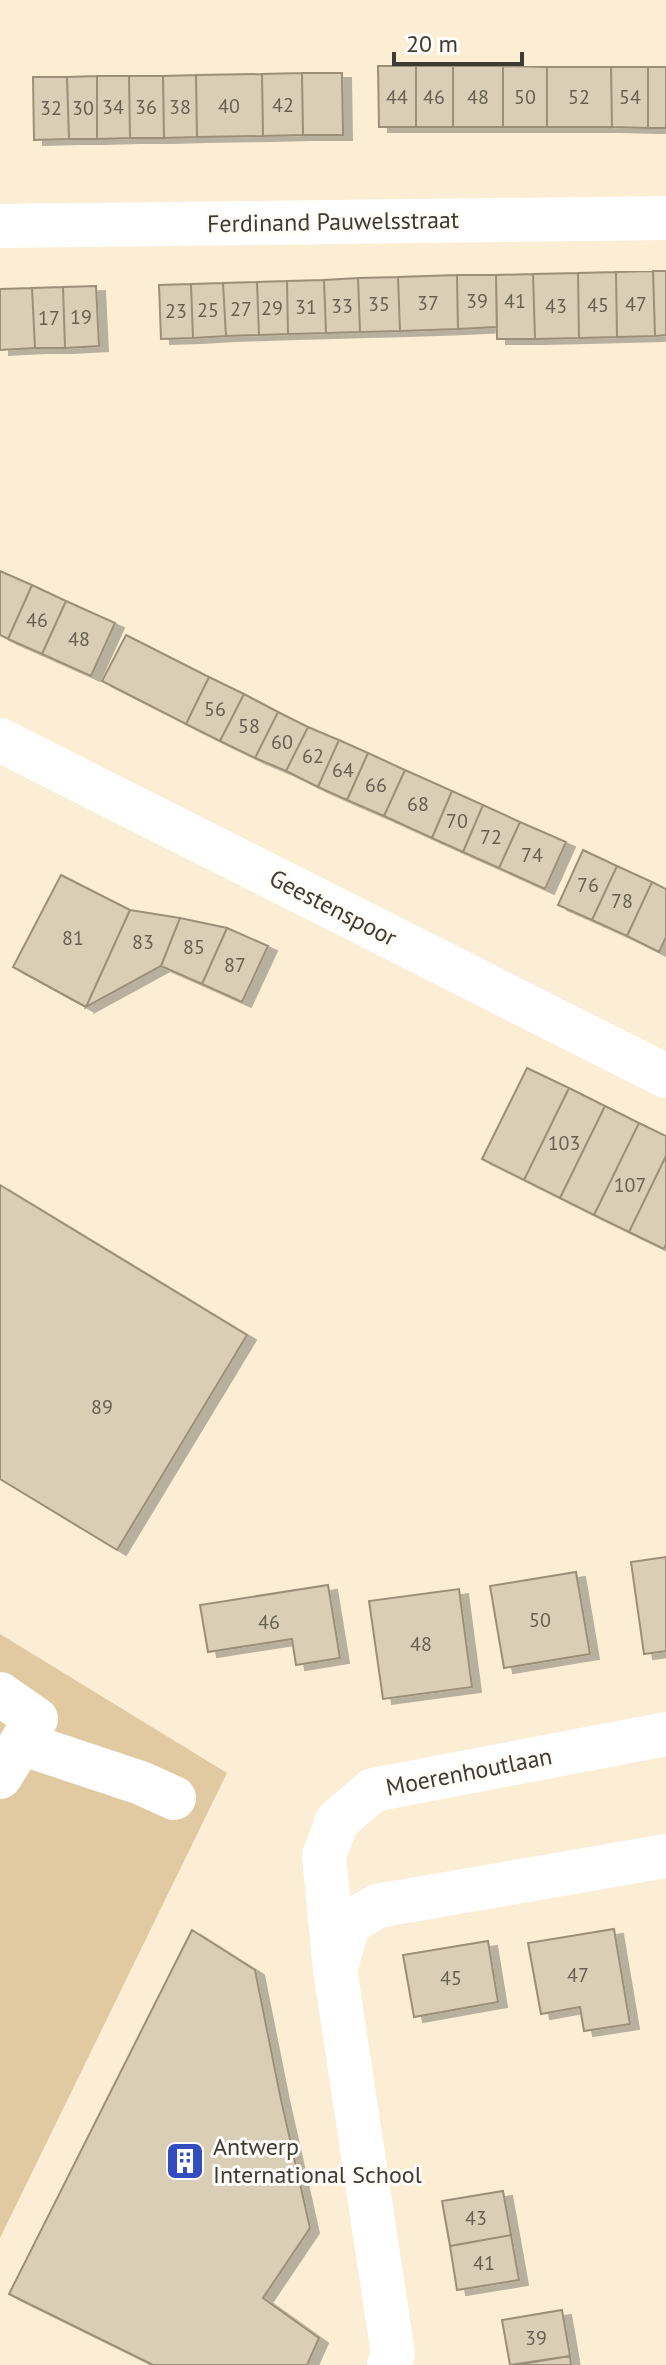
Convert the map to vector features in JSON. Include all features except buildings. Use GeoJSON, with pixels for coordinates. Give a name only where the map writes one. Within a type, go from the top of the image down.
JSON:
{"type":"FeatureCollection","features":[{"type":"Feature","properties":{"kind":"street","name":"Ferdinand Pauwelsstraat"},"geometry":{"type":"LineString","coordinates":[[0,226],[666,218]]}},
{"type":"Feature","properties":{"kind":"street","name":"Geestenspoor"},"geometry":{"type":"LineString","coordinates":[[0,740],[666,1076]]}},
{"type":"Feature","properties":{"kind":"street"},"geometry":{"type":"LineString","coordinates":[[0,1694],[36,1719],[11,1760],[141,1783],[174,1798]]}},
{"type":"Feature","properties":{"kind":"street","name":"Moerenhoutlaan"},"geometry":{"type":"LineString","coordinates":[[394,2361],[335,1969],[324,1856],[337,1821],[373,1790],[666,1734]]}},
{"type":"Feature","properties":{"kind":"street","name":"Moerenhoutlaan"},"geometry":{"type":"LineString","coordinates":[[335,1969],[349,1923],[377,1906],[666,1856]]}},
{"type":"Feature","properties":{"kind":"shaded area"},"geometry":{"type":"Polygon","coordinates":[[[0,1634],[227,1773],[0,2238],[0,1634]]]}},
{"type":"Feature","properties":{"kind":"place","name":"Antwerp International School"},"geometry":{"type":"Point","coordinates":[185,2161]}}]}
